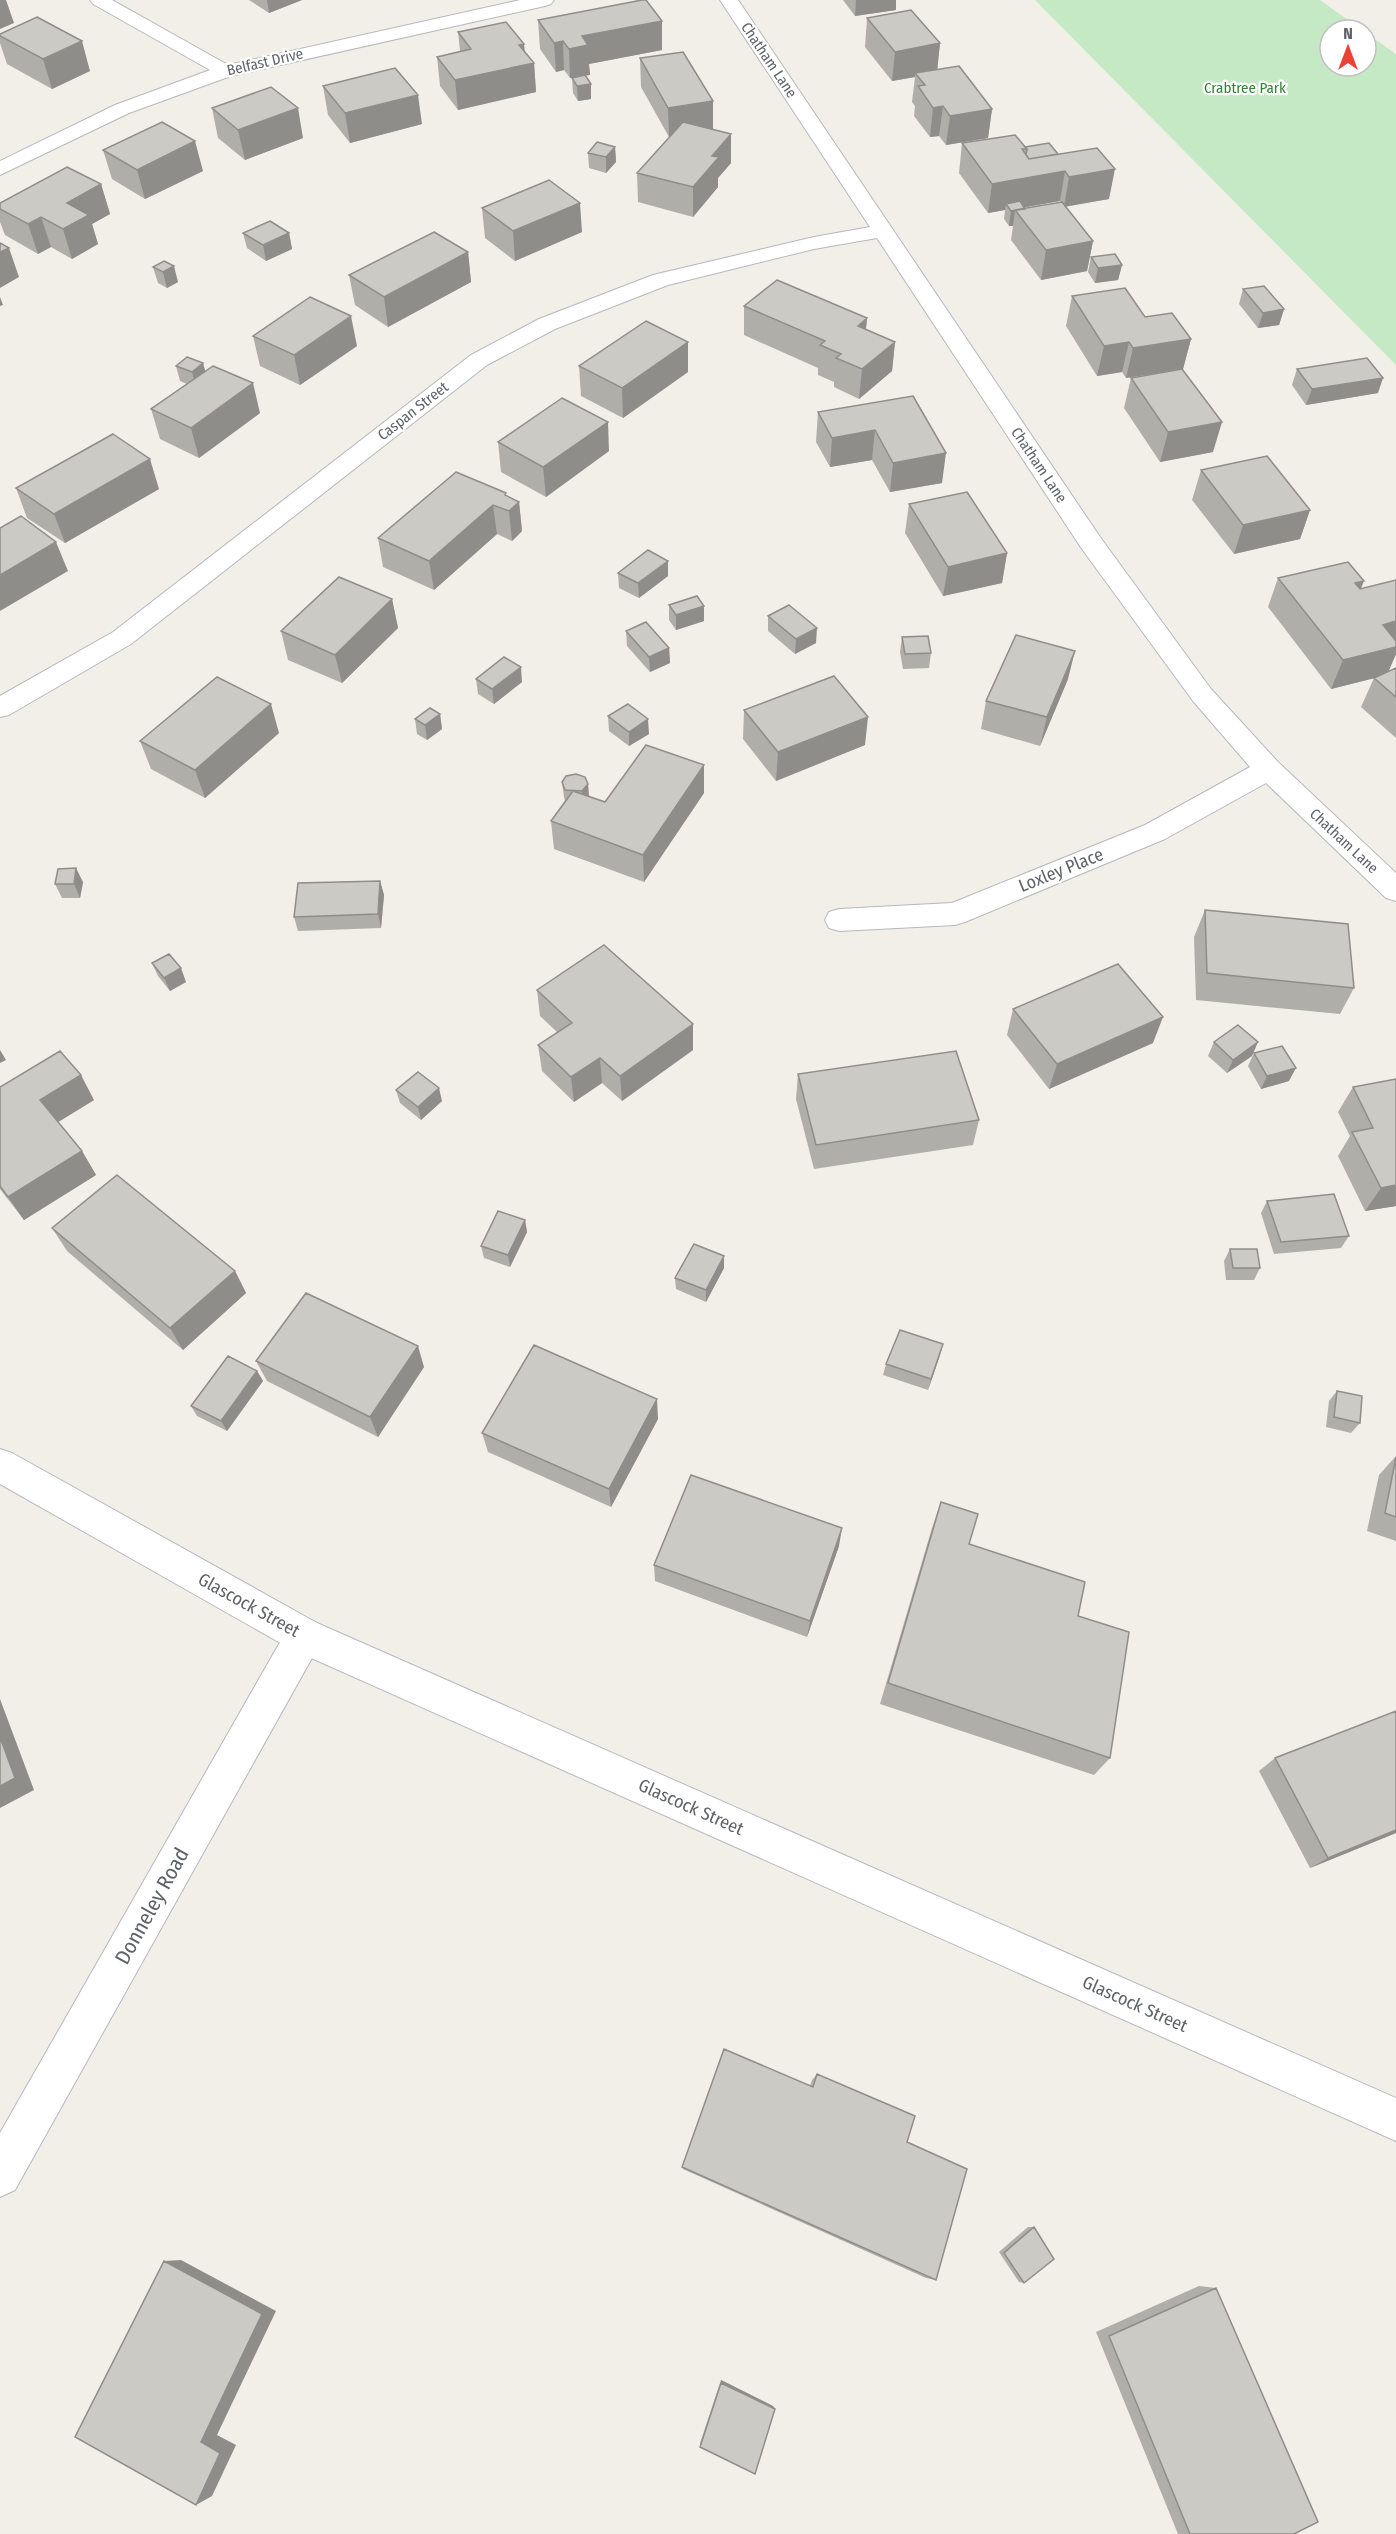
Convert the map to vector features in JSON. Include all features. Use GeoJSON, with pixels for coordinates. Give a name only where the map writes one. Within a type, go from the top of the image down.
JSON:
{"type":"FeatureCollection","features":[{"type":"Feature","properties":{"kind":"street"},"geometry":{"type":"LineString","coordinates":[[99,0],[225,70]]}},
{"type":"Feature","properties":{"kind":"street","name":"Belfast Drive"},"geometry":{"type":"LineString","coordinates":[[0,169],[122,110],[225,70],[545,0]]}},
{"type":"Feature","properties":{"kind":"street","name":"Chatham Lane"},"geometry":{"type":"LineString","coordinates":[[729,0],[1090,543],[1202,695],[1268,769],[1396,890]]}},
{"type":"Feature","properties":{"kind":"street","name":"Caspan Street"},"geometry":{"type":"LineString","coordinates":[[0,708],[122,638],[479,360],[547,324],[661,280],[814,243],[883,231]]}},
{"type":"Feature","properties":{"kind":"street","name":"Loxley Place"},"geometry":{"type":"LineString","coordinates":[[839,920],[955,914],[1155,832],[1268,769]]}},
{"type":"Feature","properties":{"kind":"street","name":"Glascock Street"},"geometry":{"type":"LineString","coordinates":[[0,1465],[304,1636],[1396,2120]]}},
{"type":"Feature","properties":{"kind":"street","name":"Donneley Road"},"geometry":{"type":"LineString","coordinates":[[0,2175],[304,1636]]}},
{"type":"Feature","properties":{"kind":"green space","name":"Crabtree Park"},"geometry":{"type":"Polygon","coordinates":[[[1035,0],[1320,0],[1345,18],[1318,18],[1318,78],[1378,78],[1378,41],[1396,54],[1396,365],[1035,0]]]}},
{"type":"Feature","properties":{"kind":"building"},"geometry":{"type":"Polygon","coordinates":[[[646,0],[662,21],[582,36],[588,45],[569,49],[563,41],[554,43],[538,20],[646,0]]]}},
{"type":"Feature","properties":{"kind":"building"},"geometry":{"type":"Polygon","coordinates":[[[911,10],[940,43],[895,52],[867,18],[911,10]]]}},
{"type":"Feature","properties":{"kind":"building"},"geometry":{"type":"Polygon","coordinates":[[[37,17],[82,41],[43,59],[0,36],[37,17]]]}},
{"type":"Feature","properties":{"kind":"building"},"geometry":{"type":"Polygon","coordinates":[[[506,22],[524,44],[519,45],[534,63],[455,80],[437,57],[471,49],[458,32],[506,22]]]}},
{"type":"Feature","properties":{"kind":"building"},"geometry":{"type":"Polygon","coordinates":[[[683,52],[713,101],[668,108],[640,58],[683,52]]]}},
{"type":"Feature","properties":{"kind":"building"},"geometry":{"type":"Polygon","coordinates":[[[959,66],[992,109],[950,116],[943,106],[933,108],[918,86],[925,85],[915,73],[959,66]]]}},
{"type":"Feature","properties":{"kind":"building"},"geometry":{"type":"Polygon","coordinates":[[[395,68],[418,95],[345,113],[323,86],[395,68]]]}},
{"type":"Feature","properties":{"kind":"building"},"geometry":{"type":"Polygon","coordinates":[[[585,75],[591,84],[577,86],[572,78],[585,75]]]}},
{"type":"Feature","properties":{"kind":"building"},"geometry":{"type":"Polygon","coordinates":[[[271,87],[298,108],[238,130],[212,108],[271,87]]]}},
{"type":"Feature","properties":{"kind":"building"},"geometry":{"type":"Polygon","coordinates":[[[162,122],[195,141],[137,170],[103,150],[162,122]]]}},
{"type":"Feature","properties":{"kind":"building"},"geometry":{"type":"Polygon","coordinates":[[[683,122],[731,134],[712,156],[719,157],[693,187],[637,173],[683,122]]]}},
{"type":"Feature","properties":{"kind":"building"},"geometry":{"type":"Polygon","coordinates":[[[1015,135],[1027,149],[1022,149],[1029,159],[1097,148],[1115,169],[1069,177],[1065,171],[992,184],[962,143],[1015,135]]]}},
{"type":"Feature","properties":{"kind":"building"},"geometry":{"type":"Polygon","coordinates":[[[597,142],[615,147],[606,157],[588,153],[597,142]]]}},
{"type":"Feature","properties":{"kind":"building"},"geometry":{"type":"Polygon","coordinates":[[[1049,143],[1058,154],[1029,159],[1026,155],[1025,147],[1049,143]]]}},
{"type":"Feature","properties":{"kind":"building"},"geometry":{"type":"Polygon","coordinates":[[[67,167],[101,184],[67,203],[89,215],[63,229],[41,217],[28,224],[0,209],[0,203],[67,167]]]}},
{"type":"Feature","properties":{"kind":"building"},"geometry":{"type":"Polygon","coordinates":[[[549,180],[580,203],[513,231],[482,208],[549,180]]]}},
{"type":"Feature","properties":{"kind":"building"},"geometry":{"type":"Polygon","coordinates":[[[1020,201],[1025,209],[1011,211],[1006,204],[1020,201]]]}},
{"type":"Feature","properties":{"kind":"building"},"geometry":{"type":"Polygon","coordinates":[[[1062,202],[1093,241],[1046,250],[1015,210],[1062,202]]]}},
{"type":"Feature","properties":{"kind":"building"},"geometry":{"type":"Polygon","coordinates":[[[270,221],[289,233],[263,245],[243,233],[270,221]]]}},
{"type":"Feature","properties":{"kind":"building"},"geometry":{"type":"Polygon","coordinates":[[[434,232],[468,252],[384,297],[349,275],[434,232]]]}},
{"type":"Feature","properties":{"kind":"building"},"geometry":{"type":"Polygon","coordinates":[[[0,243],[9,248],[0,252],[0,243]]]}},
{"type":"Feature","properties":{"kind":"building"},"geometry":{"type":"Polygon","coordinates":[[[1115,254],[1122,265],[1098,268],[1091,257],[1115,254]]]}},
{"type":"Feature","properties":{"kind":"building"},"geometry":{"type":"Polygon","coordinates":[[[164,261],[174,266],[163,272],[153,267],[164,261]]]}},
{"type":"Feature","properties":{"kind":"building"},"geometry":{"type":"Polygon","coordinates":[[[777,280],[867,318],[858,326],[895,342],[862,369],[836,358],[841,354],[820,345],[825,341],[744,306],[777,280]]]}},
{"type":"Feature","properties":{"kind":"building"},"geometry":{"type":"Polygon","coordinates":[[[1264,286],[1284,309],[1263,313],[1243,289],[1264,286]]]}},
{"type":"Feature","properties":{"kind":"building"},"geometry":{"type":"Polygon","coordinates":[[[1125,288],[1145,317],[1172,313],[1191,339],[1133,348],[1129,342],[1104,346],[1072,296],[1125,288]]]}},
{"type":"Feature","properties":{"kind":"building"},"geometry":{"type":"Polygon","coordinates":[[[310,297],[351,316],[294,355],[253,336],[310,297]]]}},
{"type":"Feature","properties":{"kind":"building"},"geometry":{"type":"Polygon","coordinates":[[[646,321],[688,342],[622,388],[579,366],[646,321]]]}},
{"type":"Feature","properties":{"kind":"building"},"geometry":{"type":"Polygon","coordinates":[[[187,357],[203,363],[192,372],[176,366],[187,357]]]}},
{"type":"Feature","properties":{"kind":"building"},"geometry":{"type":"Polygon","coordinates":[[[1367,358],[1383,378],[1312,389],[1297,369],[1367,358]]]}},
{"type":"Feature","properties":{"kind":"building"},"geometry":{"type":"Polygon","coordinates":[[[213,366],[253,383],[191,428],[151,409],[213,366]]]}},
{"type":"Feature","properties":{"kind":"building"},"geometry":{"type":"Polygon","coordinates":[[[1182,369],[1222,422],[1168,432],[1131,378],[1182,369]]]}},
{"type":"Feature","properties":{"kind":"building"},"geometry":{"type":"Polygon","coordinates":[[[913,396],[946,453],[893,463],[875,430],[832,438],[818,412],[913,396]]]}},
{"type":"Feature","properties":{"kind":"building"},"geometry":{"type":"Polygon","coordinates":[[[562,398],[608,422],[543,467],[498,442],[562,398]]]}},
{"type":"Feature","properties":{"kind":"building"},"geometry":{"type":"Polygon","coordinates":[[[113,434],[150,459],[54,514],[16,488],[113,434]]]}},
{"type":"Feature","properties":{"kind":"building"},"geometry":{"type":"Polygon","coordinates":[[[1267,456],[1310,510],[1243,525],[1201,470],[1267,456]]]}},
{"type":"Feature","properties":{"kind":"building"},"geometry":{"type":"Polygon","coordinates":[[[456,472],[506,493],[505,495],[519,502],[509,511],[493,505],[429,561],[378,538],[456,472]]]}},
{"type":"Feature","properties":{"kind":"building"},"geometry":{"type":"Polygon","coordinates":[[[967,492],[1007,553],[948,567],[909,504],[967,492]]]}},
{"type":"Feature","properties":{"kind":"building"},"geometry":{"type":"Polygon","coordinates":[[[21,516],[56,542],[0,575],[0,528],[21,516]]]}},
{"type":"Feature","properties":{"kind":"building"},"geometry":{"type":"Polygon","coordinates":[[[648,550],[668,561],[638,583],[618,573],[648,550]]]}},
{"type":"Feature","properties":{"kind":"building"},"geometry":{"type":"Polygon","coordinates":[[[1348,562],[1364,581],[1355,583],[1360,589],[1396,580],[1396,621],[1383,625],[1396,641],[1396,647],[1343,660],[1278,578],[1348,562]]]}},
{"type":"Feature","properties":{"kind":"building"},"geometry":{"type":"Polygon","coordinates":[[[339,577],[392,599],[335,655],[281,631],[339,577]]]}},
{"type":"Feature","properties":{"kind":"building"},"geometry":{"type":"Polygon","coordinates":[[[697,596],[704,606],[676,615],[669,605],[697,596]]]}},
{"type":"Feature","properties":{"kind":"building"},"geometry":{"type":"Polygon","coordinates":[[[789,605],[817,628],[796,639],[768,616],[789,605]]]}},
{"type":"Feature","properties":{"kind":"building"},"geometry":{"type":"Polygon","coordinates":[[[646,622],[669,648],[649,657],[626,631],[646,622]]]}},
{"type":"Feature","properties":{"kind":"building"},"geometry":{"type":"Polygon","coordinates":[[[1016,635],[1075,651],[1047,717],[986,701],[1016,635]]]}},
{"type":"Feature","properties":{"kind":"building"},"geometry":{"type":"Polygon","coordinates":[[[928,636],[931,653],[905,654],[902,637],[928,636]]]}},
{"type":"Feature","properties":{"kind":"building"},"geometry":{"type":"Polygon","coordinates":[[[504,657],[521,667],[492,689],[476,679],[504,657]]]}},
{"type":"Feature","properties":{"kind":"building"},"geometry":{"type":"Polygon","coordinates":[[[1396,668],[1396,697],[1374,678],[1396,668]]]}},
{"type":"Feature","properties":{"kind":"building"},"geometry":{"type":"Polygon","coordinates":[[[834,676],[868,717],[778,752],[744,710],[834,676]]]}},
{"type":"Feature","properties":{"kind":"building"},"geometry":{"type":"Polygon","coordinates":[[[217,677],[271,704],[195,770],[140,741],[217,677]]]}},
{"type":"Feature","properties":{"kind":"building"},"geometry":{"type":"Polygon","coordinates":[[[628,704],[648,719],[629,732],[608,716],[628,704]]]}},
{"type":"Feature","properties":{"kind":"building"},"geometry":{"type":"Polygon","coordinates":[[[430,708],[440,714],[425,725],[415,719],[430,708]]]}},
{"type":"Feature","properties":{"kind":"building"},"geometry":{"type":"Polygon","coordinates":[[[646,745],[704,765],[643,855],[551,821],[573,791],[605,802],[646,745]]]}},
{"type":"Feature","properties":{"kind":"building"},"geometry":{"type":"Polygon","coordinates":[[[576,774],[585,777],[588,784],[582,791],[565,790],[562,782],[566,776],[576,774]]]}},
{"type":"Feature","properties":{"kind":"building"},"geometry":{"type":"Polygon","coordinates":[[[76,868],[74,884],[55,884],[58,869],[76,868]]]}},
{"type":"Feature","properties":{"kind":"building"},"geometry":{"type":"Polygon","coordinates":[[[380,881],[378,914],[294,917],[298,883],[380,881]]]}},
{"type":"Feature","properties":{"kind":"building"},"geometry":{"type":"Polygon","coordinates":[[[1205,910],[1348,924],[1354,988],[1207,973],[1205,910]]]}},
{"type":"Feature","properties":{"kind":"building"},"geometry":{"type":"Polygon","coordinates":[[[604,945],[693,1024],[620,1076],[600,1058],[571,1077],[538,1045],[572,1023],[537,990],[604,945]]]}},
{"type":"Feature","properties":{"kind":"building"},"geometry":{"type":"Polygon","coordinates":[[[169,954],[181,968],[164,978],[152,963],[169,954]]]}},
{"type":"Feature","properties":{"kind":"building"},"geometry":{"type":"Polygon","coordinates":[[[1118,964],[1163,1017],[1057,1064],[1013,1009],[1118,964]]]}},
{"type":"Feature","properties":{"kind":"building"},"geometry":{"type":"Polygon","coordinates":[[[1238,1025],[1258,1042],[1233,1060],[1214,1042],[1238,1025]]]}},
{"type":"Feature","properties":{"kind":"building"},"geometry":{"type":"Polygon","coordinates":[[[1282,1046],[1296,1068],[1267,1076],[1254,1053],[1282,1046]]]}},
{"type":"Feature","properties":{"kind":"building"},"geometry":{"type":"Polygon","coordinates":[[[60,1051],[81,1075],[40,1100],[82,1151],[8,1197],[0,1186],[0,1087],[60,1051]]]}},
{"type":"Feature","properties":{"kind":"building"},"geometry":{"type":"Polygon","coordinates":[[[956,1051],[979,1120],[816,1145],[798,1074],[956,1051]]]}},
{"type":"Feature","properties":{"kind":"building"},"geometry":{"type":"Polygon","coordinates":[[[418,1072],[439,1088],[418,1107],[396,1090],[418,1072]]]}},
{"type":"Feature","properties":{"kind":"building"},"geometry":{"type":"Polygon","coordinates":[[[1396,1079],[1396,1185],[1381,1188],[1352,1132],[1373,1128],[1353,1087],[1396,1079]]]}},
{"type":"Feature","properties":{"kind":"building"},"geometry":{"type":"Polygon","coordinates":[[[117,1175],[235,1271],[170,1328],[52,1228],[117,1175]]]}},
{"type":"Feature","properties":{"kind":"building"},"geometry":{"type":"Polygon","coordinates":[[[1334,1194],[1349,1236],[1281,1242],[1267,1201],[1334,1194]]]}},
{"type":"Feature","properties":{"kind":"building"},"geometry":{"type":"Polygon","coordinates":[[[498,1211],[525,1220],[508,1255],[481,1246],[498,1211]]]}},
{"type":"Feature","properties":{"kind":"building"},"geometry":{"type":"Polygon","coordinates":[[[694,1244],[724,1256],[706,1290],[675,1278],[694,1244]]]}},
{"type":"Feature","properties":{"kind":"building"},"geometry":{"type":"Polygon","coordinates":[[[1230,1249],[1257,1249],[1260,1268],[1233,1268],[1230,1249]]]}},
{"type":"Feature","properties":{"kind":"building"},"geometry":{"type":"Polygon","coordinates":[[[306,1293],[418,1346],[370,1417],[256,1361],[306,1293]]]}},
{"type":"Feature","properties":{"kind":"building"},"geometry":{"type":"Polygon","coordinates":[[[900,1330],[943,1344],[931,1379],[886,1364],[900,1330]]]}},
{"type":"Feature","properties":{"kind":"building"},"geometry":{"type":"Polygon","coordinates":[[[534,1345],[657,1399],[609,1489],[482,1433],[534,1345]]]}},
{"type":"Feature","properties":{"kind":"building"},"geometry":{"type":"Polygon","coordinates":[[[228,1356],[257,1371],[221,1421],[191,1406],[228,1356]]]}},
{"type":"Feature","properties":{"kind":"building"},"geometry":{"type":"Polygon","coordinates":[[[1337,1391],[1362,1396],[1360,1423],[1334,1417],[1337,1391]]]}},
{"type":"Feature","properties":{"kind":"building"},"geometry":{"type":"Polygon","coordinates":[[[1396,1457],[1396,1517],[1385,1513],[1396,1457]]]}},
{"type":"Feature","properties":{"kind":"building"},"geometry":{"type":"Polygon","coordinates":[[[691,1475],[842,1528],[810,1621],[654,1565],[691,1475]]]}},
{"type":"Feature","properties":{"kind":"building"},"geometry":{"type":"Polygon","coordinates":[[[941,1502],[978,1514],[969,1544],[1085,1582],[1078,1616],[1129,1632],[1110,1758],[888,1683],[941,1502]]]}},
{"type":"Feature","properties":{"kind":"building"},"geometry":{"type":"Polygon","coordinates":[[[1396,1711],[1396,1830],[1328,1858],[1275,1758],[1396,1711]]]}},
{"type":"Feature","properties":{"kind":"building"},"geometry":{"type":"Polygon","coordinates":[[[0,1737],[15,1778],[0,1786],[0,1737]]]}},
{"type":"Feature","properties":{"kind":"building"},"geometry":{"type":"Polygon","coordinates":[[[724,2049],[813,2087],[817,2074],[915,2116],[907,2142],[967,2169],[936,2280],[682,2167],[724,2049]]]}},
{"type":"Feature","properties":{"kind":"building"},"geometry":{"type":"Polygon","coordinates":[[[1034,2227],[1054,2259],[1024,2283],[1004,2253],[1034,2227]]]}},
{"type":"Feature","properties":{"kind":"building"},"geometry":{"type":"Polygon","coordinates":[[[164,2261],[262,2314],[201,2442],[220,2453],[196,2505],[75,2437],[164,2261]]]}},
{"type":"Feature","properties":{"kind":"building"},"geometry":{"type":"Polygon","coordinates":[[[1216,2288],[1318,2522],[1294,2534],[1190,2534],[1109,2336],[1216,2288]]]}},
{"type":"Feature","properties":{"kind":"building"},"geometry":{"type":"Polygon","coordinates":[[[721,2383],[775,2409],[755,2474],[700,2447],[721,2383]]]}}]}
